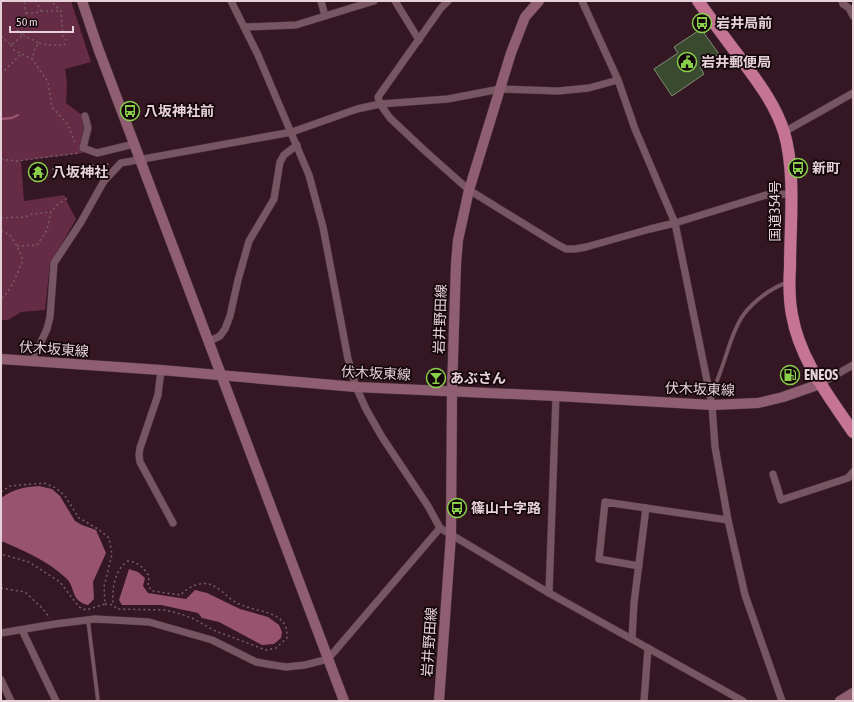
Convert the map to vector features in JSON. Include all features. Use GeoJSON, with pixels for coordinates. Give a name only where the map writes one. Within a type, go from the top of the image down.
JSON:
{"type":"FeatureCollection","features":[{"type":"Feature","properties":{"kind":"highway","name":"国道354号"},"geometry":{"type":"LineString","coordinates":[[698,1],[766,93],[784,132],[790,172],[789,282],[791,308],[797,337],[809,365],[820,384],[853,432]]}},
{"type":"Feature","properties":{"kind":"main road"},"geometry":{"type":"LineString","coordinates":[[82,1],[208,342],[344,701]]}},
{"type":"Feature","properties":{"kind":"main road","name":"岩井野田線"},"geometry":{"type":"LineString","coordinates":[[439,701],[451,536],[452,390],[458,240],[469,190],[500,89],[518,35],[525,17],[533,3]]}},
{"type":"Feature","properties":{"kind":"main road","name":"伏木坂東線"},"geometry":{"type":"LineString","coordinates":[[1,359],[161,370],[356,387],[452,390],[712,405],[758,403],[783,397],[820,384]]}},
{"type":"Feature","properties":{"kind":"main road"},"geometry":{"type":"LineString","coordinates":[[840,701],[853,693]]}},
{"type":"Feature","properties":{"kind":"street"},"geometry":{"type":"LineString","coordinates":[[231,1],[258,55],[309,175],[316,200],[348,359],[356,387],[366,409],[382,437],[425,500],[440,528],[451,536],[549,593],[743,701]]}},
{"type":"Feature","properties":{"kind":"street"},"geometry":{"type":"LineString","coordinates":[[321,1],[324,16]]}},
{"type":"Feature","properties":{"kind":"street"},"geometry":{"type":"LineString","coordinates":[[244,27],[296,26],[374,1]]}},
{"type":"Feature","properties":{"kind":"street"},"geometry":{"type":"LineString","coordinates":[[395,1],[419,40]]}},
{"type":"Feature","properties":{"kind":"street"},"geometry":{"type":"LineString","coordinates":[[448,1],[378,96],[380,104],[390,118],[469,190],[566,249],[586,247],[650,229],[674,224],[766,195],[790,194]]}},
{"type":"Feature","properties":{"kind":"street"},"geometry":{"type":"LineString","coordinates":[[582,1],[618,80],[635,129],[674,224],[712,405],[715,448],[728,520],[745,595],[782,701]]}},
{"type":"Feature","properties":{"kind":"street"},"geometry":{"type":"LineString","coordinates":[[842,1],[843,4],[851,7],[853,16]]}},
{"type":"Feature","properties":{"kind":"street"},"geometry":{"type":"LineString","coordinates":[[32,361],[47,329],[50,317],[54,263],[104,181],[121,162],[292,132],[357,109],[380,104],[448,99],[500,89],[558,92],[589,88],[618,80]]}},
{"type":"Feature","properties":{"kind":"street"},"geometry":{"type":"LineString","coordinates":[[784,132],[853,93]]}},
{"type":"Feature","properties":{"kind":"street"},"geometry":{"type":"LineString","coordinates":[[85,116],[88,128],[83,148],[97,153],[134,144]]}},
{"type":"Feature","properties":{"kind":"street"},"geometry":{"type":"LineString","coordinates":[[208,342],[220,336],[225,329],[230,316],[249,241],[274,198],[282,158],[297,145]]}},
{"type":"Feature","properties":{"kind":"street"},"geometry":{"type":"LineString","coordinates":[[820,384],[853,364]]}},
{"type":"Feature","properties":{"kind":"street"},"geometry":{"type":"LineString","coordinates":[[161,370],[158,395],[139,455],[140,462],[173,523]]}},
{"type":"Feature","properties":{"kind":"street"},"geometry":{"type":"LineString","coordinates":[[549,593],[556,396]]}},
{"type":"Feature","properties":{"kind":"street"},"geometry":{"type":"LineString","coordinates":[[773,474],[781,500],[848,478],[853,472]]}},
{"type":"Feature","properties":{"kind":"street"},"geometry":{"type":"LineString","coordinates":[[639,566],[599,559],[605,502],[728,520]]}},
{"type":"Feature","properties":{"kind":"street"},"geometry":{"type":"LineString","coordinates":[[632,640],[634,604],[646,508]]}},
{"type":"Feature","properties":{"kind":"street"},"geometry":{"type":"LineString","coordinates":[[1,633],[95,619],[149,622],[212,640],[256,662],[286,667],[305,665],[328,659],[440,528]]}},
{"type":"Feature","properties":{"kind":"street"},"geometry":{"type":"LineString","coordinates":[[22,630],[56,701]]}},
{"type":"Feature","properties":{"kind":"street"},"geometry":{"type":"LineString","coordinates":[[644,701],[648,648]]}},
{"type":"Feature","properties":{"kind":"street"},"geometry":{"type":"LineString","coordinates":[[1,680],[11,701]]}},
{"type":"Feature","properties":{"kind":"lane"},"geometry":{"type":"LineString","coordinates":[[709,391],[716,383],[736,329],[744,314],[761,298],[777,286],[789,282]]}},
{"type":"Feature","properties":{"kind":"lane"},"geometry":{"type":"LineString","coordinates":[[88,620],[98,701]]}},
{"type":"Feature","properties":{"kind":"path"},"geometry":{"type":"LineString","coordinates":[[24,1],[26,13],[16,30],[39,43],[49,45],[64,44],[66,40],[63,37],[61,11],[51,1]]}},
{"type":"Feature","properties":{"kind":"path"},"geometry":{"type":"LineString","coordinates":[[36,1],[41,11]]}},
{"type":"Feature","properties":{"kind":"path"},"geometry":{"type":"LineString","coordinates":[[26,13],[61,11]]}},
{"type":"Feature","properties":{"kind":"path"},"geometry":{"type":"LineString","coordinates":[[11,46],[23,35]]}},
{"type":"Feature","properties":{"kind":"path"},"geometry":{"type":"LineString","coordinates":[[1,36],[14,50],[32,59],[48,82],[52,107],[68,125],[76,146]]}},
{"type":"Feature","properties":{"kind":"path"},"geometry":{"type":"LineString","coordinates":[[32,59],[35,48],[39,43]]}},
{"type":"Feature","properties":{"kind":"path"},"geometry":{"type":"LineString","coordinates":[[1,74],[21,53]]}},
{"type":"Feature","properties":{"kind":"path"},"geometry":{"type":"LineString","coordinates":[[1,159],[16,161],[79,153]]}},
{"type":"Feature","properties":{"kind":"path"},"geometry":{"type":"LineString","coordinates":[[52,169],[121,162]]}},
{"type":"Feature","properties":{"kind":"path"},"geometry":{"type":"LineString","coordinates":[[17,246],[37,245],[47,230],[51,212],[58,204],[68,198]]}},
{"type":"Feature","properties":{"kind":"path"},"geometry":{"type":"LineString","coordinates":[[1,218],[24,217],[32,214],[51,212]]}},
{"type":"Feature","properties":{"kind":"path"},"geometry":{"type":"LineString","coordinates":[[1,231],[10,235],[23,260],[14,282],[6,295],[1,298]]}},
{"type":"Feature","properties":{"kind":"path"},"geometry":{"type":"LineString","coordinates":[[1,492],[10,486],[44,482],[56,488],[65,496],[79,518],[98,529],[109,538],[112,554],[104,587],[105,604]]}},
{"type":"Feature","properties":{"kind":"path"},"geometry":{"type":"LineString","coordinates":[[1,554],[29,562],[60,582],[79,607],[86,610],[105,604],[113,605],[117,609],[165,610],[194,619],[213,630],[266,650],[276,648],[287,638],[288,630],[286,625],[278,617],[239,604],[212,585],[197,584],[186,589],[181,596],[152,591],[148,586],[149,576],[144,568],[136,562],[128,561],[123,564],[116,576],[113,605]]}},
{"type":"Feature","properties":{"kind":"path"},"geometry":{"type":"LineString","coordinates":[[1,588],[25,592],[42,608],[55,624]]}},
{"type":"Feature","properties":{"kind":"shaded area"},"geometry":{"type":"Polygon","coordinates":[[[1,1],[71,1],[91,62],[65,69],[67,82],[66,103],[82,115],[86,127],[83,153],[21,161],[24,201],[64,195],[68,198],[66,200],[76,219],[50,264],[45,310],[21,312],[8,320],[1,320],[1,1]]]}},
{"type":"Feature","properties":{"kind":"shaded area"},"geometry":{"type":"Polygon","coordinates":[[[39,486],[52,489],[60,496],[75,521],[96,530],[106,553],[93,582],[94,599],[88,605],[78,600],[66,578],[51,566],[35,556],[1,541],[1,498],[10,492],[19,489],[39,486]]]}},
{"type":"Feature","properties":{"kind":"shaded area"},"geometry":{"type":"Polygon","coordinates":[[[129,569],[138,572],[145,578],[143,586],[148,593],[186,599],[195,590],[207,593],[240,609],[268,617],[279,625],[282,632],[281,638],[274,644],[262,645],[219,622],[202,618],[198,613],[161,605],[122,605],[119,600],[129,569]]]}},
{"type":"Feature","properties":{"kind":"building"},"geometry":{"type":"Polygon","coordinates":[[[701,29],[719,54],[700,67],[704,74],[672,96],[654,69],[678,53],[674,47],[701,29]]]}},
{"type":"Feature","properties":{"kind":"waterway"},"geometry":{"type":"LineString","coordinates":[[1,119],[12,118],[18,115]]}},
{"type":"Feature","properties":{"kind":"place","name":"岩井局前"},"geometry":{"type":"Point","coordinates":[702,23]}},
{"type":"Feature","properties":{"kind":"place","name":"岩井郵便局"},"geometry":{"type":"Point","coordinates":[687,62]}},
{"type":"Feature","properties":{"kind":"place","name":"八坂神社前"},"geometry":{"type":"Point","coordinates":[130,111]}},
{"type":"Feature","properties":{"kind":"place","name":"新町"},"geometry":{"type":"Point","coordinates":[798,168]}},
{"type":"Feature","properties":{"kind":"place","name":"八坂神社"},"geometry":{"type":"Point","coordinates":[38,172]}},
{"type":"Feature","properties":{"kind":"place","name":"ENEOS"},"geometry":{"type":"Point","coordinates":[790,375]}},
{"type":"Feature","properties":{"kind":"place","name":"あぶさん"},"geometry":{"type":"Point","coordinates":[436,378]}},
{"type":"Feature","properties":{"kind":"place","name":"篠山十字路"},"geometry":{"type":"Point","coordinates":[457,508]}}]}
